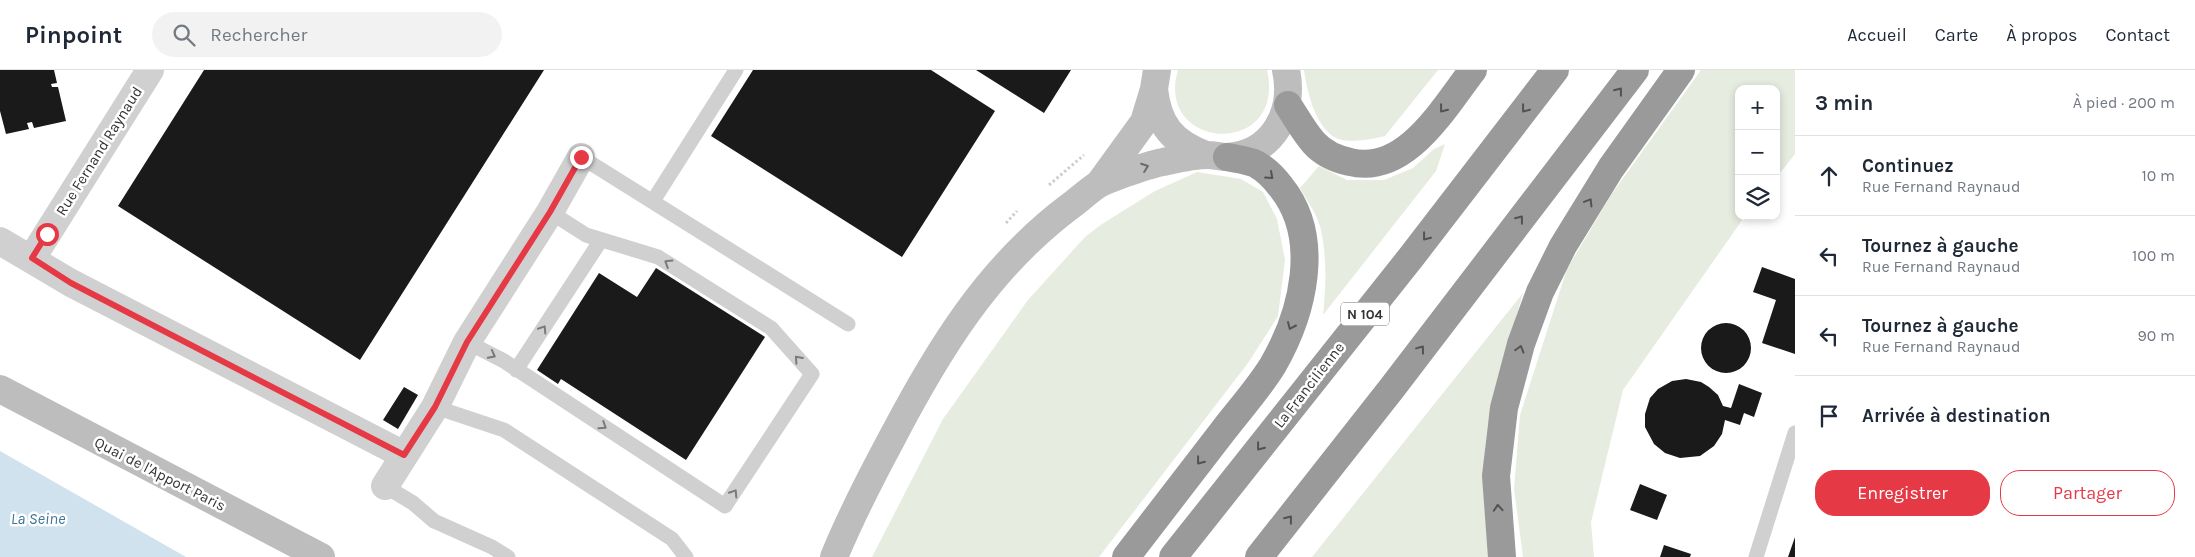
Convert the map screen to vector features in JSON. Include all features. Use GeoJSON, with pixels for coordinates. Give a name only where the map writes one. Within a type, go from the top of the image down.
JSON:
{"type":"FeatureCollection","features":[{"type":"Feature","properties":{"kind":"highway"},"geometry":{"type":"LineString","coordinates":[[1288,105],[1313,142],[1326,153],[1358,164],[1378,163],[1397,155],[1415,144],[1473,70]]}},
{"type":"Feature","properties":{"kind":"highway","name":"La Francilienne"},"geometry":{"type":"LineString","coordinates":[[1173,557],[1412,256],[1555,70]]}},
{"type":"Feature","properties":{"kind":"highway"},"geometry":{"type":"LineString","coordinates":[[1259,557],[1392,388],[1635,70]]}},
{"type":"Feature","properties":{"kind":"highway"},"geometry":{"type":"LineString","coordinates":[[1502,557],[1496,476],[1504,408],[1521,344],[1540,292],[1562,246],[1611,168],[1681,70]]}},
{"type":"Feature","properties":{"kind":"highway"},"geometry":{"type":"LineString","coordinates":[[1126,557],[1273,365],[1294,321],[1302,292],[1303,236],[1299,215],[1289,197],[1275,180],[1256,164],[1216,156]]}},
{"type":"Feature","properties":{"kind":"main road"},"geometry":{"type":"LineString","coordinates":[[1099,184],[1160,162],[1248,152],[1266,141],[1280,124],[1288,105],[1289,85],[1286,70]]}},
{"type":"Feature","properties":{"kind":"main road"},"geometry":{"type":"LineString","coordinates":[[1155,80],[1156,107],[1163,124],[1174,138],[1189,149],[1216,156]]}},
{"type":"Feature","properties":{"kind":"main road"},"geometry":{"type":"LineString","coordinates":[[834,557],[852,513],[919,386],[964,315],[1012,257],[1057,217],[1099,184],[1144,122],[1155,80]]}},
{"type":"Feature","properties":{"kind":"main road","name":"Quai de l'Apport Paris"},"geometry":{"type":"LineString","coordinates":[[0,389],[321,557]]}},
{"type":"Feature","properties":{"kind":"main road"},"geometry":{"type":"LineString","coordinates":[[852,513],[852,557]]}},
{"type":"Feature","properties":{"kind":"street","name":"Rue Fernand Raynaud"},"geometry":{"type":"LineString","coordinates":[[32,258],[150,70]]}},
{"type":"Feature","properties":{"kind":"street"},"geometry":{"type":"LineString","coordinates":[[385,486],[435,407],[467,342],[550,212],[581,157]]}},
{"type":"Feature","properties":{"kind":"street"},"geometry":{"type":"LineString","coordinates":[[0,240],[71,283],[404,455]]}},
{"type":"Feature","properties":{"kind":"lane"},"geometry":{"type":"LineString","coordinates":[[653,201],[736,70]]}},
{"type":"Feature","properties":{"kind":"lane"},"geometry":{"type":"LineString","coordinates":[[581,157],[848,324]]}},
{"type":"Feature","properties":{"kind":"lane"},"geometry":{"type":"LineString","coordinates":[[467,342],[516,370],[725,506],[812,374],[771,328],[658,257],[586,235],[550,212]]}},
{"type":"Feature","properties":{"kind":"lane"},"geometry":{"type":"LineString","coordinates":[[516,370],[601,240]]}},
{"type":"Feature","properties":{"kind":"lane"},"geometry":{"type":"LineString","coordinates":[[435,407],[504,430],[672,539],[686,557]]}},
{"type":"Feature","properties":{"kind":"lane"},"geometry":{"type":"LineString","coordinates":[[1756,557],[1795,433]]}},
{"type":"Feature","properties":{"kind":"lane"},"geometry":{"type":"LineString","coordinates":[[385,486],[413,503],[434,521],[492,547],[508,557]]}},
{"type":"Feature","properties":{"kind":"shaded area"},"geometry":{"type":"Polygon","coordinates":[[[1178,70],[1267,70],[1268,99],[1258,119],[1241,130],[1221,134],[1201,129],[1185,117],[1176,97],[1178,70]]]}},
{"type":"Feature","properties":{"kind":"shaded area"},"geometry":{"type":"Polygon","coordinates":[[[1304,70],[1438,70],[1385,136],[1367,140],[1347,141],[1336,138],[1329,133],[1317,117],[1307,88],[1304,70]]]}},
{"type":"Feature","properties":{"kind":"shaded area"},"geometry":{"type":"Polygon","coordinates":[[[1701,70],[1795,70],[1795,154],[1780,173],[1780,85],[1735,85],[1735,220],[1742,220],[1623,390],[1591,522],[1594,557],[1523,557],[1514,489],[1520,415],[1567,269],[1611,195],[1701,70]]]}},
{"type":"Feature","properties":{"kind":"shaded area"},"geometry":{"type":"Polygon","coordinates":[[[1445,144],[1436,171],[1323,315],[1325,272],[1323,241],[1317,219],[1300,188],[1319,166],[1347,180],[1384,180],[1413,168],[1434,149],[1445,144]]]}},
{"type":"Feature","properties":{"kind":"shaded area"},"geometry":{"type":"Polygon","coordinates":[[[1197,172],[1241,179],[1263,192],[1277,219],[1285,260],[1278,316],[1248,363],[1099,557],[872,557],[943,419],[1028,300],[1085,237],[1102,224],[1155,191],[1197,172]]]}},
{"type":"Feature","properties":{"kind":"shaded area"},"geometry":{"type":"Polygon","coordinates":[[[1523,293],[1493,397],[1486,436],[1484,497],[1490,557],[1312,557],[1523,293]]]}},
{"type":"Feature","properties":{"kind":"water","name":"La Seine"},"geometry":{"type":"Polygon","coordinates":[[[0,451],[186,557],[0,557],[0,451]]]}},
{"type":"Feature","properties":{"kind":"building"},"geometry":{"type":"Polygon","coordinates":[[[0,70],[54,70],[57,83],[51,84],[52,87],[58,87],[66,121],[34,128],[32,122],[27,123],[29,129],[6,134],[0,111],[0,70]]]}},
{"type":"Feature","properties":{"kind":"building"},"geometry":{"type":"Polygon","coordinates":[[[204,70],[544,70],[360,360],[118,206],[204,70]]]}},
{"type":"Feature","properties":{"kind":"building"},"geometry":{"type":"Polygon","coordinates":[[[753,70],[931,70],[995,111],[902,257],[711,136],[753,70]]]}},
{"type":"Feature","properties":{"kind":"building"},"geometry":{"type":"Polygon","coordinates":[[[976,70],[1071,70],[1044,113],[976,70]]]}},
{"type":"Feature","properties":{"kind":"building"},"geometry":{"type":"Polygon","coordinates":[[[1762,267],[1795,279],[1795,354],[1762,343],[1776,300],[1753,292],[1762,267]]]}},
{"type":"Feature","properties":{"kind":"building"},"geometry":{"type":"Polygon","coordinates":[[[656,268],[765,337],[686,460],[561,379],[558,384],[537,370],[599,273],[637,297],[656,268]]]}},
{"type":"Feature","properties":{"kind":"building"},"geometry":{"type":"Polygon","coordinates":[[[1721,323],[1731,323],[1744,330],[1751,343],[1751,353],[1744,366],[1731,373],[1721,373],[1712,369],[1705,362],[1701,353],[1701,343],[1705,334],[1712,327],[1721,323]]]}},
{"type":"Feature","properties":{"kind":"building"},"geometry":{"type":"Polygon","coordinates":[[[1686,379],[1701,382],[1709,387],[1718,395],[1723,406],[1731,408],[1739,384],[1762,393],[1754,417],[1744,413],[1740,425],[1725,420],[1722,434],[1714,446],[1700,456],[1680,458],[1665,453],[1654,444],[1645,427],[1645,414],[1650,398],[1658,389],[1672,381],[1686,379]]]}},
{"type":"Feature","properties":{"kind":"building"},"geometry":{"type":"Polygon","coordinates":[[[404,387],[418,395],[398,429],[383,420],[404,387]]]}},
{"type":"Feature","properties":{"kind":"building"},"geometry":{"type":"Polygon","coordinates":[[[1640,484],[1667,495],[1657,520],[1630,510],[1640,484]]]}},
{"type":"Feature","properties":{"kind":"building"},"geometry":{"type":"Polygon","coordinates":[[[1795,537],[1795,557],[1788,557],[1795,537]]]}},
{"type":"Feature","properties":{"kind":"building"},"geometry":{"type":"Polygon","coordinates":[[[1664,545],[1691,554],[1690,557],[1660,557],[1664,545]]]}},
{"type":"Feature","properties":{"kind":"route"},"geometry":{"type":"LineString","coordinates":[[47,234],[32,258],[71,283],[404,455],[435,407],[467,342],[550,212],[581,157]]}}]}
